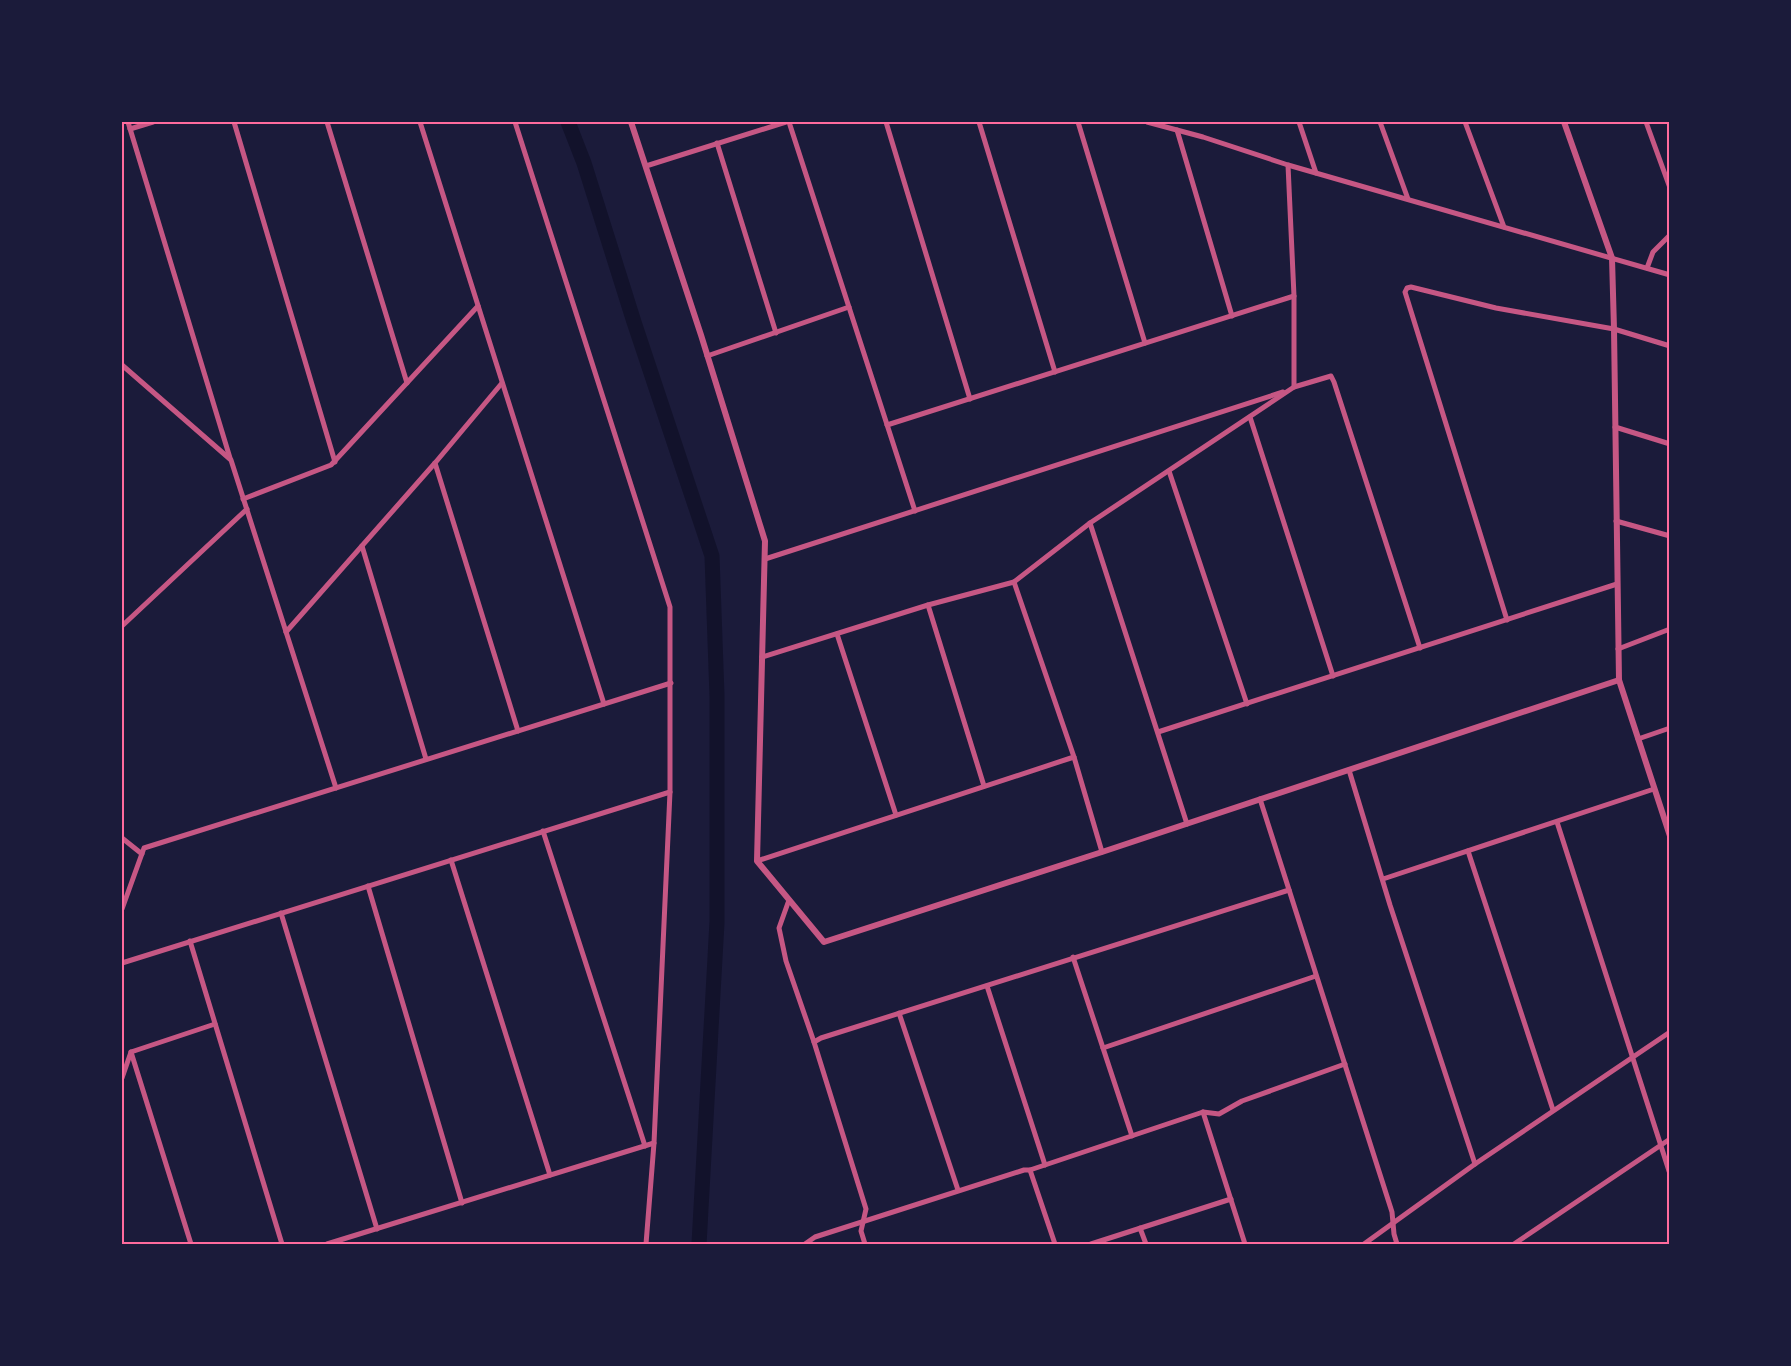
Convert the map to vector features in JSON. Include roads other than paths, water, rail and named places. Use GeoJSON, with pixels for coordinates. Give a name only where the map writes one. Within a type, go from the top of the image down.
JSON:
{"type":"FeatureCollection","features":[{"type":"Feature","properties":{"kind":"street"},"geometry":{"type":"LineString","coordinates":[[128,122],[231,460],[336,788]]}},
{"type":"Feature","properties":{"kind":"street"},"geometry":{"type":"LineString","coordinates":[[130,129],[153,122]]}},
{"type":"Feature","properties":{"kind":"street"},"geometry":{"type":"LineString","coordinates":[[234,122],[335,462]]}},
{"type":"Feature","properties":{"kind":"street"},"geometry":{"type":"LineString","coordinates":[[327,122],[407,383]]}},
{"type":"Feature","properties":{"kind":"street"},"geometry":{"type":"LineString","coordinates":[[420,122],[604,704]]}},
{"type":"Feature","properties":{"kind":"street"},"geometry":{"type":"LineString","coordinates":[[515,122],[670,607],[670,792],[654,1143],[646,1245]]}},
{"type":"Feature","properties":{"kind":"street"},"geometry":{"type":"LineString","coordinates":[[631,122],[708,356],[765,541],[757,861],[824,942],[1619,680]]}},
{"type":"Feature","properties":{"kind":"street"},"geometry":{"type":"LineString","coordinates":[[646,166],[787,122],[915,511]]}},
{"type":"Feature","properties":{"kind":"street"},"geometry":{"type":"LineString","coordinates":[[885,122],[970,399]]}},
{"type":"Feature","properties":{"kind":"street"},"geometry":{"type":"LineString","coordinates":[[979,122],[1055,372]]}},
{"type":"Feature","properties":{"kind":"street"},"geometry":{"type":"LineString","coordinates":[[1078,122],[1145,344]]}},
{"type":"Feature","properties":{"kind":"street"},"geometry":{"type":"LineString","coordinates":[[1147,122],[1670,275]]}},
{"type":"Feature","properties":{"kind":"street"},"geometry":{"type":"LineString","coordinates":[[1299,122],[1316,173]]}},
{"type":"Feature","properties":{"kind":"street"},"geometry":{"type":"LineString","coordinates":[[1380,122],[1407,199]]}},
{"type":"Feature","properties":{"kind":"street"},"geometry":{"type":"LineString","coordinates":[[1465,122],[1504,227]]}},
{"type":"Feature","properties":{"kind":"street"},"geometry":{"type":"LineString","coordinates":[[1564,122],[1612,258],[1619,680],[1654,789],[1668,823],[1670,836]]}},
{"type":"Feature","properties":{"kind":"street"},"geometry":{"type":"LineString","coordinates":[[1646,122],[1670,188]]}},
{"type":"Feature","properties":{"kind":"street"},"geometry":{"type":"LineString","coordinates":[[1177,130],[1232,316]]}},
{"type":"Feature","properties":{"kind":"street"},"geometry":{"type":"LineString","coordinates":[[717,143],[776,333]]}},
{"type":"Feature","properties":{"kind":"street"},"geometry":{"type":"LineString","coordinates":[[1288,165],[1294,296],[1294,387]]}},
{"type":"Feature","properties":{"kind":"street"},"geometry":{"type":"LineString","coordinates":[[1647,268],[1653,252],[1670,235]]}},
{"type":"Feature","properties":{"kind":"street"},"geometry":{"type":"LineString","coordinates":[[1507,620],[1405,292],[1407,288],[1411,287],[1496,308],[1614,329],[1670,346]]}},
{"type":"Feature","properties":{"kind":"street"},"geometry":{"type":"LineString","coordinates":[[887,425],[1294,296]]}},
{"type":"Feature","properties":{"kind":"street"},"geometry":{"type":"LineString","coordinates":[[243,498],[335,462],[478,306]]}},
{"type":"Feature","properties":{"kind":"street"},"geometry":{"type":"LineString","coordinates":[[708,356],[849,307]]}},
{"type":"Feature","properties":{"kind":"street"},"geometry":{"type":"LineString","coordinates":[[122,365],[231,460]]}},
{"type":"Feature","properties":{"kind":"street"},"geometry":{"type":"LineString","coordinates":[[762,657],[1014,582],[1090,523],[1294,387],[1331,376],[1420,648]]}},
{"type":"Feature","properties":{"kind":"street"},"geometry":{"type":"LineString","coordinates":[[286,632],[435,463],[502,383]]}},
{"type":"Feature","properties":{"kind":"street"},"geometry":{"type":"LineString","coordinates":[[765,560],[1288,391]]}},
{"type":"Feature","properties":{"kind":"street"},"geometry":{"type":"LineString","coordinates":[[1250,417],[1333,676]]}},
{"type":"Feature","properties":{"kind":"street"},"geometry":{"type":"LineString","coordinates":[[1615,428],[1670,444]]}},
{"type":"Feature","properties":{"kind":"street"},"geometry":{"type":"LineString","coordinates":[[435,463],[518,731]]}},
{"type":"Feature","properties":{"kind":"street"},"geometry":{"type":"LineString","coordinates":[[1169,471],[1247,704]]}},
{"type":"Feature","properties":{"kind":"street"},"geometry":{"type":"LineString","coordinates":[[122,626],[247,509]]}},
{"type":"Feature","properties":{"kind":"street"},"geometry":{"type":"LineString","coordinates":[[1616,521],[1670,536]]}},
{"type":"Feature","properties":{"kind":"street"},"geometry":{"type":"LineString","coordinates":[[1090,523],[1187,824]]}},
{"type":"Feature","properties":{"kind":"street"},"geometry":{"type":"LineString","coordinates":[[362,546],[426,759]]}},
{"type":"Feature","properties":{"kind":"street"},"geometry":{"type":"LineString","coordinates":[[1014,582],[1074,757],[1102,852]]}},
{"type":"Feature","properties":{"kind":"street"},"geometry":{"type":"LineString","coordinates":[[1158,732],[1617,584]]}},
{"type":"Feature","properties":{"kind":"street"},"geometry":{"type":"LineString","coordinates":[[928,606],[984,786]]}},
{"type":"Feature","properties":{"kind":"street"},"geometry":{"type":"LineString","coordinates":[[1618,649],[1670,629]]}},
{"type":"Feature","properties":{"kind":"street"},"geometry":{"type":"LineString","coordinates":[[837,634],[897,815]]}},
{"type":"Feature","properties":{"kind":"street"},"geometry":{"type":"LineString","coordinates":[[122,909],[144,848],[671,683]]}},
{"type":"Feature","properties":{"kind":"street"},"geometry":{"type":"LineString","coordinates":[[1638,739],[1670,728]]}},
{"type":"Feature","properties":{"kind":"street"},"geometry":{"type":"LineString","coordinates":[[757,861],[1074,757]]}},
{"type":"Feature","properties":{"kind":"street"},"geometry":{"type":"LineString","coordinates":[[1349,770],[1393,916],[1475,1164]]}},
{"type":"Feature","properties":{"kind":"street"},"geometry":{"type":"LineString","coordinates":[[1383,879],[1654,789]]}},
{"type":"Feature","properties":{"kind":"street"},"geometry":{"type":"LineString","coordinates":[[122,963],[670,792]]}},
{"type":"Feature","properties":{"kind":"street"},"geometry":{"type":"LineString","coordinates":[[1260,800],[1392,1212],[1397,1245]]}},
{"type":"Feature","properties":{"kind":"street"},"geometry":{"type":"LineString","coordinates":[[1557,822],[1670,1174]]}},
{"type":"Feature","properties":{"kind":"street"},"geometry":{"type":"LineString","coordinates":[[543,831],[645,1146]]}},
{"type":"Feature","properties":{"kind":"street"},"geometry":{"type":"LineString","coordinates":[[122,838],[142,854]]}},
{"type":"Feature","properties":{"kind":"street"},"geometry":{"type":"LineString","coordinates":[[1468,852],[1553,1110]]}},
{"type":"Feature","properties":{"kind":"street"},"geometry":{"type":"LineString","coordinates":[[451,860],[550,1175]]}},
{"type":"Feature","properties":{"kind":"street"},"geometry":{"type":"LineString","coordinates":[[368,886],[462,1203]]}},
{"type":"Feature","properties":{"kind":"street"},"geometry":{"type":"LineString","coordinates":[[813,1042],[1288,890]]}},
{"type":"Feature","properties":{"kind":"street"},"geometry":{"type":"LineString","coordinates":[[789,900],[779,928],[786,961],[866,1209],[861,1231],[865,1245]]}},
{"type":"Feature","properties":{"kind":"street"},"geometry":{"type":"LineString","coordinates":[[281,913],[377,1229]]}},
{"type":"Feature","properties":{"kind":"street"},"geometry":{"type":"LineString","coordinates":[[190,941],[282,1245]]}},
{"type":"Feature","properties":{"kind":"street"},"geometry":{"type":"LineString","coordinates":[[1073,957],[1132,1136]]}},
{"type":"Feature","properties":{"kind":"street"},"geometry":{"type":"LineString","coordinates":[[1103,1048],[1316,976]]}},
{"type":"Feature","properties":{"kind":"street"},"geometry":{"type":"LineString","coordinates":[[987,986],[1045,1165]]}},
{"type":"Feature","properties":{"kind":"street"},"geometry":{"type":"LineString","coordinates":[[900,1013],[958,1190]]}},
{"type":"Feature","properties":{"kind":"street"},"geometry":{"type":"LineString","coordinates":[[131,1052],[215,1024]]}},
{"type":"Feature","properties":{"kind":"street"},"geometry":{"type":"LineString","coordinates":[[1364,1245],[1475,1164],[1670,1032]]}},
{"type":"Feature","properties":{"kind":"street"},"geometry":{"type":"LineString","coordinates":[[122,1078],[131,1052]]}},
{"type":"Feature","properties":{"kind":"street"},"geometry":{"type":"LineString","coordinates":[[131,1052],[191,1245]]}},
{"type":"Feature","properties":{"kind":"street"},"geometry":{"type":"LineString","coordinates":[[805,1245],[814,1237],[958,1190],[1030,1170],[1203,1112],[1219,1114],[1242,1101],[1345,1064]]}},
{"type":"Feature","properties":{"kind":"street"},"geometry":{"type":"LineString","coordinates":[[1203,1112],[1245,1245]]}},
{"type":"Feature","properties":{"kind":"street"},"geometry":{"type":"LineString","coordinates":[[1514,1245],[1670,1139]]}},
{"type":"Feature","properties":{"kind":"street"},"geometry":{"type":"LineString","coordinates":[[327,1245],[654,1143]]}},
{"type":"Feature","properties":{"kind":"street"},"geometry":{"type":"LineString","coordinates":[[1030,1170],[1055,1245]]}},
{"type":"Feature","properties":{"kind":"street"},"geometry":{"type":"LineString","coordinates":[[1091,1245],[1231,1198]]}},
{"type":"Feature","properties":{"kind":"street"},"geometry":{"type":"LineString","coordinates":[[1140,1228],[1146,1245]]}},
{"type":"Feature","properties":{"kind":"waterway"},"geometry":{"type":"LineString","coordinates":[[568,122],[584,163],[712,556],[717,696],[717,922],[699,1244]]}}]}
